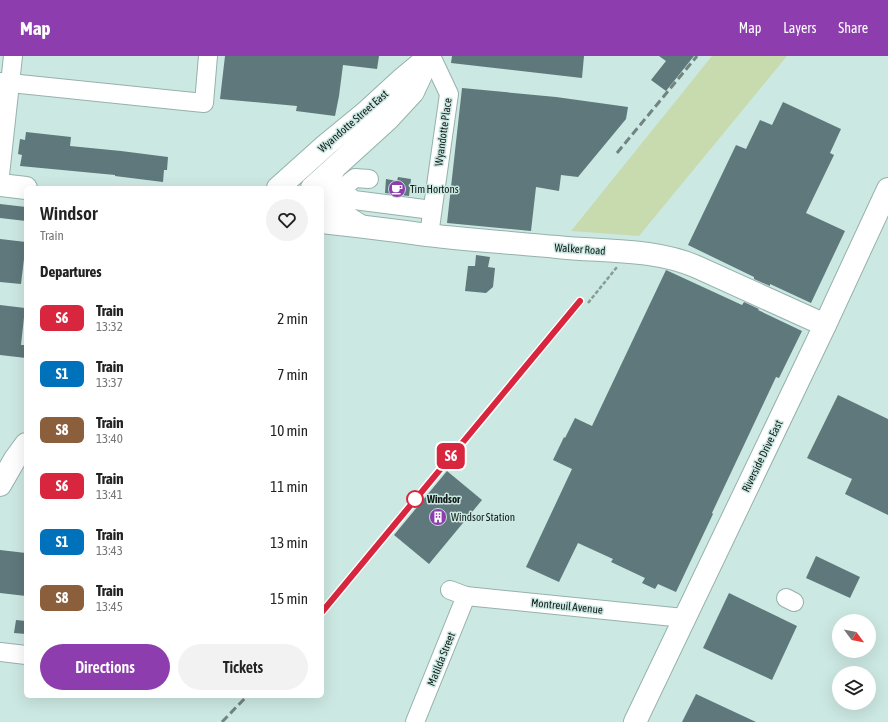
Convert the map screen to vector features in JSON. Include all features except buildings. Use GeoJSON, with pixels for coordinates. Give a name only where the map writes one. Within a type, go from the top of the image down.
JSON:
{"type":"FeatureCollection","features":[{"type":"Feature","properties":{"kind":"main road","name":"Wyandotte Street East"},"geometry":{"type":"LineString","coordinates":[[314,186],[388,119],[413,92],[431,56]]}},
{"type":"Feature","properties":{"kind":"main road","name":"Wyandotte Street East"},"geometry":{"type":"LineString","coordinates":[[280,186],[401,80],[431,56]]}},
{"type":"Feature","properties":{"kind":"main road"},"geometry":{"type":"LineString","coordinates":[[334,168],[325,189],[334,209],[362,226]]}},
{"type":"Feature","properties":{"kind":"main road"},"geometry":{"type":"LineString","coordinates":[[0,185],[24,188]]}},
{"type":"Feature","properties":{"kind":"main road","name":"Riverside Drive East"},"geometry":{"type":"LineString","coordinates":[[635,722],[825,325],[888,189]]}},
{"type":"Feature","properties":{"kind":"main road","name":"Walker Road"},"geometry":{"type":"LineString","coordinates":[[324,222],[429,235],[575,249],[640,253],[680,260],[825,325]]}},
{"type":"Feature","properties":{"kind":"main road"},"geometry":{"type":"LineString","coordinates":[[0,485],[24,447]]}},
{"type":"Feature","properties":{"kind":"street"},"geometry":{"type":"LineString","coordinates":[[0,175],[5,82],[13,56]]}},
{"type":"Feature","properties":{"kind":"street"},"geometry":{"type":"LineString","coordinates":[[5,82],[204,103],[208,56]]}},
{"type":"Feature","properties":{"kind":"street","name":"Wyandotte Place"},"geometry":{"type":"LineString","coordinates":[[429,235],[449,94],[431,56]]}},
{"type":"Feature","properties":{"kind":"street"},"geometry":{"type":"LineString","coordinates":[[369,179],[355,178],[345,186],[346,194],[354,200],[432,210]]}},
{"type":"Feature","properties":{"kind":"street","name":"Montreuil Avenue"},"geometry":{"type":"LineString","coordinates":[[458,593],[684,618]]}},
{"type":"Feature","properties":{"kind":"street","name":"Matilda Street"},"geometry":{"type":"LineString","coordinates":[[415,722],[458,593]]}},
{"type":"Feature","properties":{"kind":"street"},"geometry":{"type":"LineString","coordinates":[[0,652],[24,655]]}},
{"type":"Feature","properties":{"kind":"path"},"geometry":{"type":"LineString","coordinates":[[588,303],[621,262]]}},
{"type":"Feature","properties":{"kind":"green space"},"geometry":{"type":"Polygon","coordinates":[[[712,56],[787,56],[639,236],[571,231],[712,56]]]}},
{"type":"Feature","properties":{"kind":"railway"},"geometry":{"type":"LineString","coordinates":[[617,153],[697,56]]}},
{"type":"Feature","properties":{"kind":"railway"},"geometry":{"type":"LineString","coordinates":[[324,610],[580,301]]}},
{"type":"Feature","properties":{"kind":"railway"},"geometry":{"type":"LineString","coordinates":[[222,722],[245,698]]}},
{"type":"Feature","properties":{"kind":"train","name":"S6"},"geometry":{"type":"LineString","coordinates":[[324,610],[580,301]]}},
{"type":"Feature","properties":{"kind":"place","name":"Tim Hortons"},"geometry":{"type":"Point","coordinates":[397,189]}},
{"type":"Feature","properties":{"kind":"place","name":"Windsor"},"geometry":{"type":"Point","coordinates":[415,499]}},
{"type":"Feature","properties":{"kind":"place","name":"Windsor Station"},"geometry":{"type":"Point","coordinates":[438,517]}}]}
